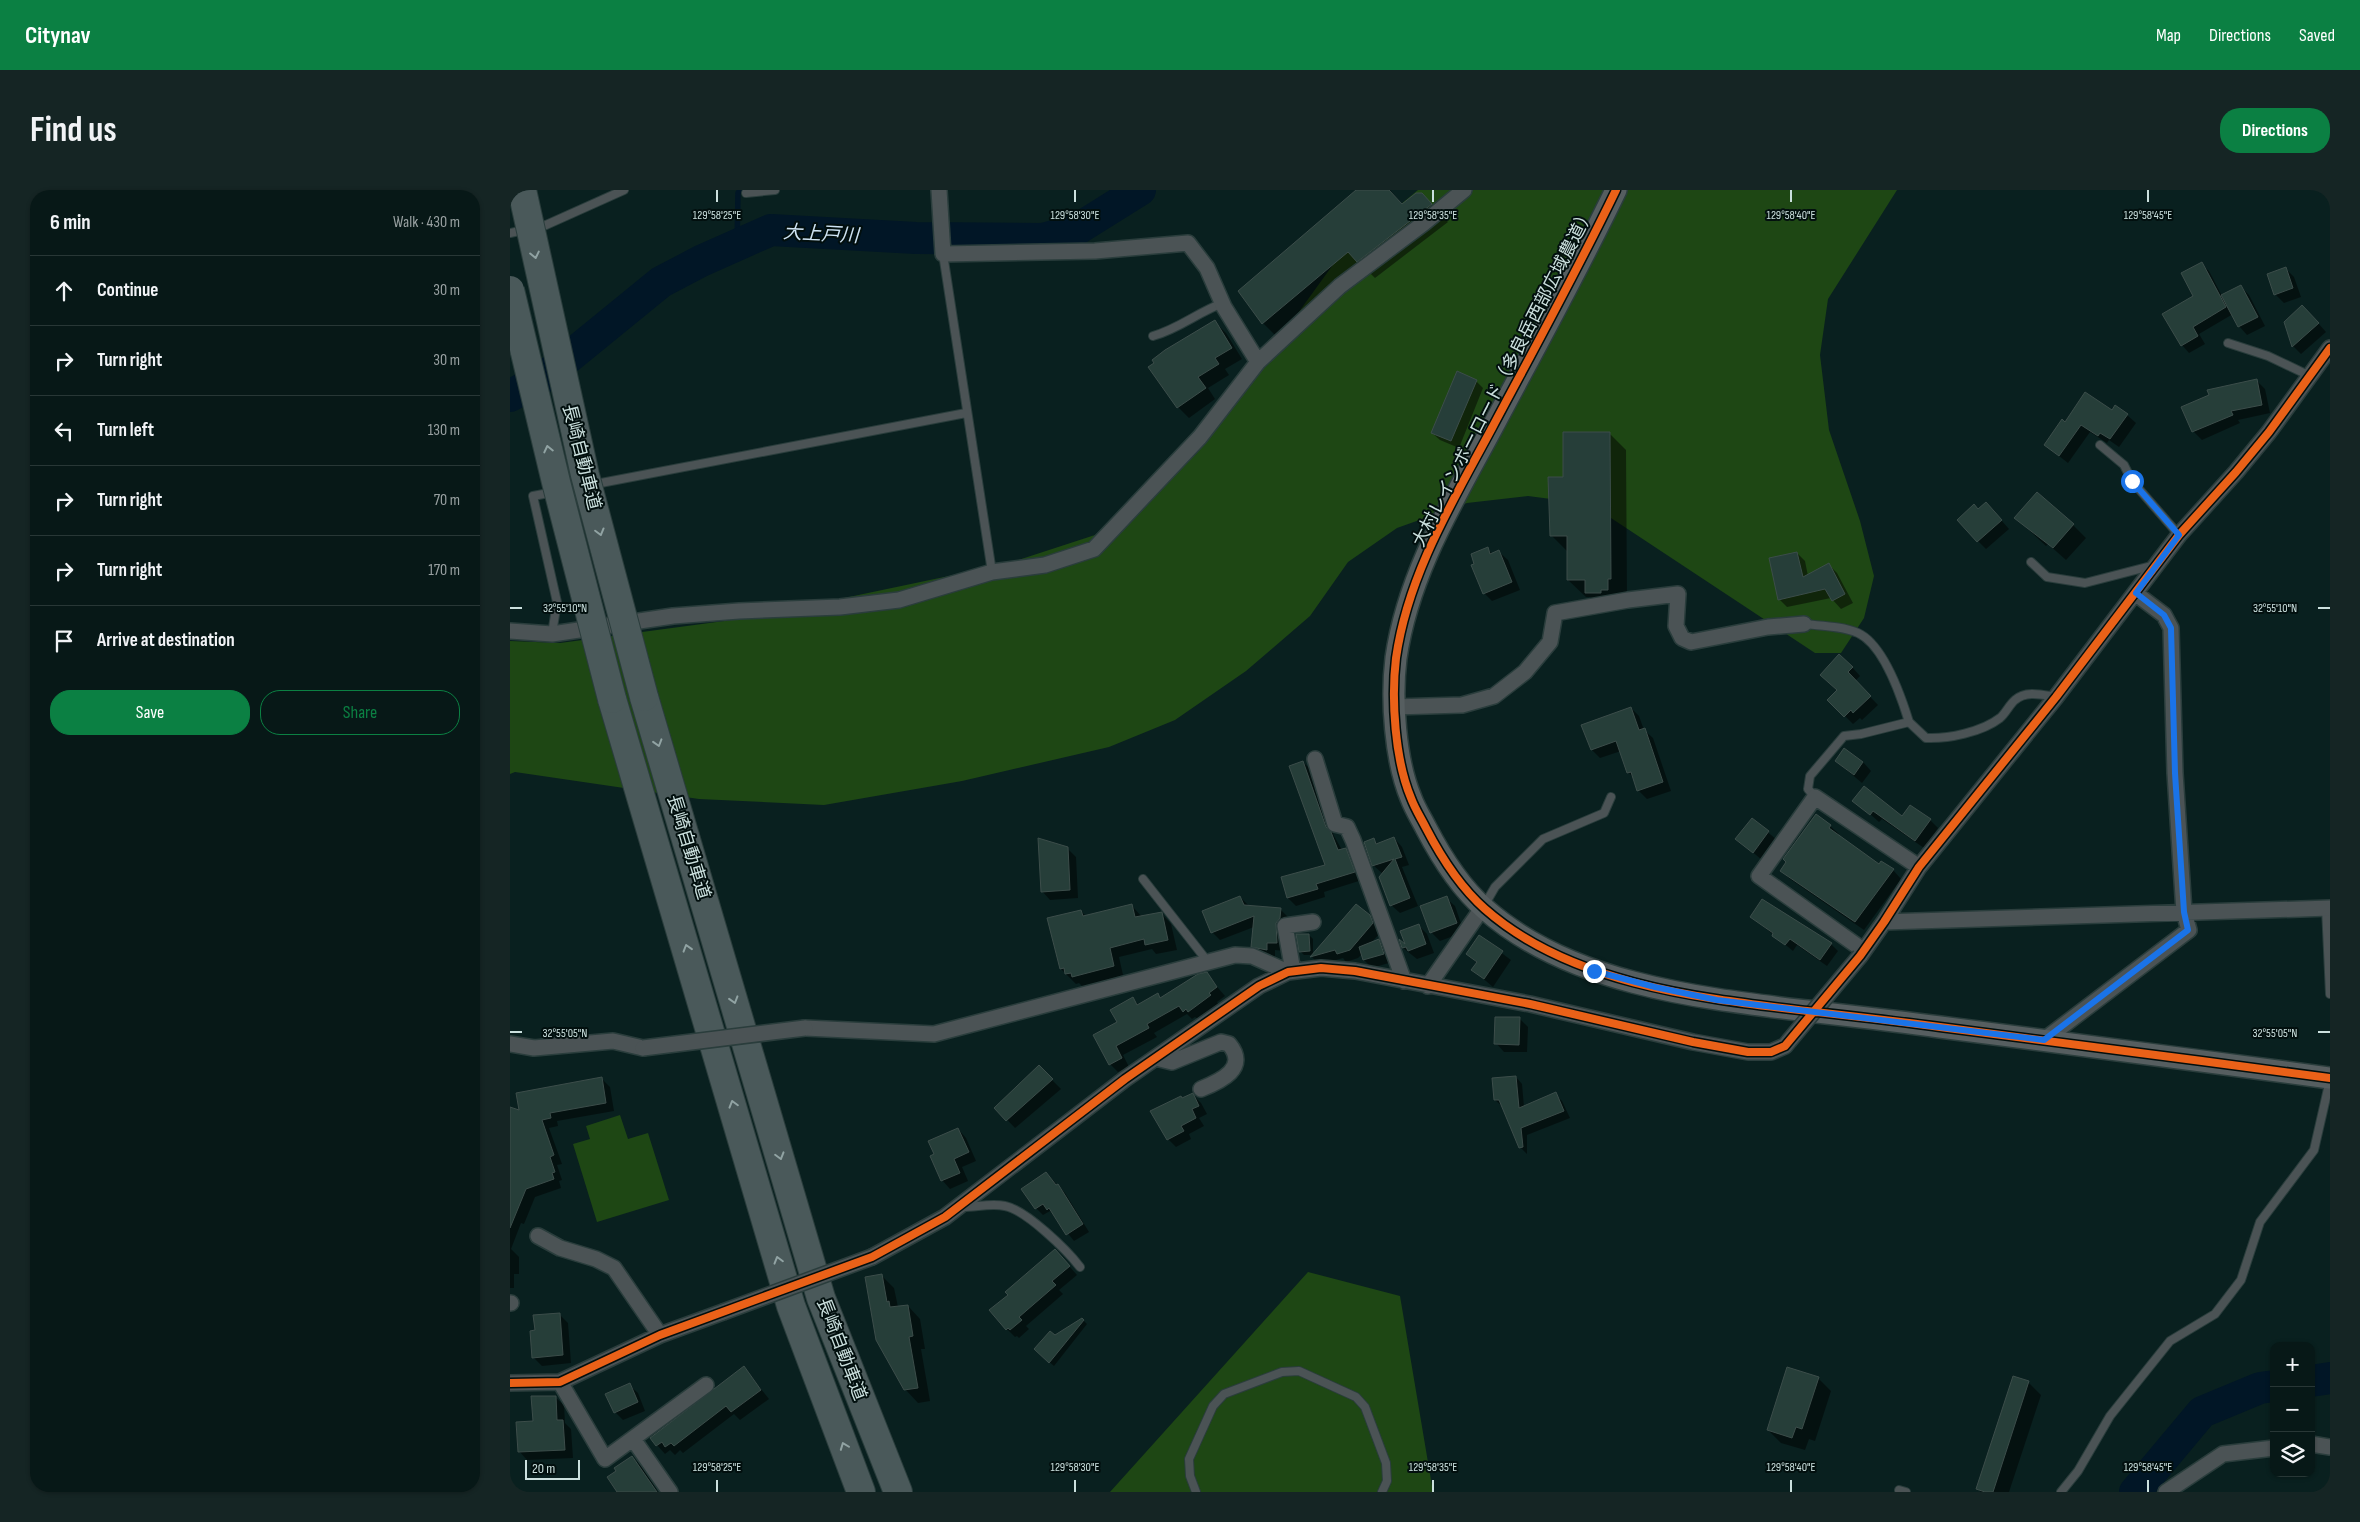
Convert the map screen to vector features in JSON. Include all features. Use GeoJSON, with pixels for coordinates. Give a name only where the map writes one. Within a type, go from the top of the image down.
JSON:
{"type":"FeatureCollection","features":[{"type":"Feature","properties":{"kind":"highway","name":"長崎自動車道"},"geometry":{"type":"LineString","coordinates":[[522,190],[585,475],[644,697],[821,1298],[896,1488]]}},
{"type":"Feature","properties":{"kind":"highway","name":"長崎自動車道"},"geometry":{"type":"LineString","coordinates":[[510,290],[556,482],[612,699],[791,1306],[861,1492]]}},
{"type":"Feature","properties":{"kind":"street"},"geometry":{"type":"LineString","coordinates":[[939,190],[943,254],[1094,250],[1188,243],[1207,268],[1223,303],[1258,362]]}},
{"type":"Feature","properties":{"kind":"street"},"geometry":{"type":"LineString","coordinates":[[510,631],[552,634],[673,616],[840,607],[899,600],[992,572],[1045,565],[1094,549],[1200,438],[1258,362],[1340,286],[1424,223],[1464,190]]}},
{"type":"Feature","properties":{"kind":"street","name":"大村レインボーロード（多良岳西部広域農道）"},"geometry":{"type":"LineString","coordinates":[[1616,190],[1585,254],[1442,521],[1415,583],[1396,658],[1394,706],[1396,741],[1409,796],[1442,859],[1483,908],[1512,929],[1544,948],[1594,971],[1655,987],[1717,1000],[2044,1040],[2330,1078]]}},
{"type":"Feature","properties":{"kind":"street"},"geometry":{"type":"LineString","coordinates":[[510,1383],[560,1382],[660,1335],[872,1257],[945,1217],[1125,1079],[1259,986],[1291,972],[1329,969],[1355,971],[1530,1004],[1693,1042],[1732,1049],[1771,1052],[1785,1046],[1862,953],[1919,867],[2056,697],[2179,535],[2258,445],[2308,375],[2327,355]]}},
{"type":"Feature","properties":{"kind":"street"},"geometry":{"type":"LineString","coordinates":[[2044,1040],[2188,930],[2184,912],[2175,773],[2171,628],[2164,615],[2136,593]]}},
{"type":"Feature","properties":{"kind":"street"},"geometry":{"type":"LineString","coordinates":[[1394,706],[1462,705],[1494,696],[1525,672],[1550,642],[1555,613],[1628,600],[1678,594],[1676,626],[1682,638],[1691,642],[1768,627],[1804,624]]}},
{"type":"Feature","properties":{"kind":"street"},"geometry":{"type":"LineString","coordinates":[[1315,759],[1335,824],[1347,827],[1353,840],[1404,981]]}},
{"type":"Feature","properties":{"kind":"street"},"geometry":{"type":"LineString","coordinates":[[1862,953],[1759,876],[1814,797],[1919,867]]}},
{"type":"Feature","properties":{"kind":"street"},"geometry":{"type":"LineString","coordinates":[[1428,986],[1483,908]]}},
{"type":"Feature","properties":{"kind":"street"},"geometry":{"type":"LineString","coordinates":[[1884,922],[2328,908]]}},
{"type":"Feature","properties":{"kind":"street"},"geometry":{"type":"LineString","coordinates":[[1291,972],[1285,926],[1313,922]]}},
{"type":"Feature","properties":{"kind":"street"},"geometry":{"type":"LineString","coordinates":[[510,1044],[534,1048],[613,1041],[643,1048],[805,1028],[934,1034],[1235,955],[1252,956],[1291,972]]}},
{"type":"Feature","properties":{"kind":"street"},"geometry":{"type":"LineString","coordinates":[[1156,1058],[1172,1062],[1221,1042],[1228,1044],[1233,1050],[1236,1059],[1234,1068],[1225,1078],[1201,1089]]}},
{"type":"Feature","properties":{"kind":"street"},"geometry":{"type":"LineString","coordinates":[[538,1236],[560,1248],[596,1259],[614,1268],[660,1335]]}},
{"type":"Feature","properties":{"kind":"street"},"geometry":{"type":"LineString","coordinates":[[560,1382],[605,1459],[706,1385]]}},
{"type":"Feature","properties":{"kind":"street"},"geometry":{"type":"LineString","coordinates":[[633,1440],[670,1492]]}},
{"type":"Feature","properties":{"kind":"street"},"geometry":{"type":"LineString","coordinates":[[2315,1445],[2330,1447]]}},
{"type":"Feature","properties":{"kind":"street"},"geometry":{"type":"LineString","coordinates":[[2166,1492],[2223,1454],[2270,1448]]}},
{"type":"Feature","properties":{"kind":"lane"},"geometry":{"type":"LineString","coordinates":[[510,233],[546,225],[624,190]]}},
{"type":"Feature","properties":{"kind":"lane"},"geometry":{"type":"LineString","coordinates":[[746,194],[775,190]]}},
{"type":"Feature","properties":{"kind":"lane"},"geometry":{"type":"LineString","coordinates":[[943,254],[992,572]]}},
{"type":"Feature","properties":{"kind":"lane"},"geometry":{"type":"LineString","coordinates":[[1153,336],[1171,331],[1210,308],[1223,303]]}},
{"type":"Feature","properties":{"kind":"lane"},"geometry":{"type":"LineString","coordinates":[[2228,343],[2268,356],[2308,375]]}},
{"type":"Feature","properties":{"kind":"lane"},"geometry":{"type":"LineString","coordinates":[[552,634],[557,602],[532,496],[966,413]]}},
{"type":"Feature","properties":{"kind":"lane"},"geometry":{"type":"LineString","coordinates":[[2100,445],[2124,465],[2132,481],[2179,535]]}},
{"type":"Feature","properties":{"kind":"lane"},"geometry":{"type":"LineString","coordinates":[[2031,562],[2047,577],[2085,584],[2157,564]]}},
{"type":"Feature","properties":{"kind":"lane"},"geometry":{"type":"LineString","coordinates":[[1804,624],[1843,629],[1858,633],[1870,641],[1885,662],[1909,722],[1926,738],[1961,733],[1984,726],[2000,718],[2016,699],[2026,694],[2056,697]]}},
{"type":"Feature","properties":{"kind":"lane"},"geometry":{"type":"LineString","coordinates":[[1814,797],[1808,789],[1810,776],[1844,736],[1861,734],[1909,722]]}},
{"type":"Feature","properties":{"kind":"lane"},"geometry":{"type":"LineString","coordinates":[[1483,908],[1495,887],[1542,839],[1604,813],[1611,797]]}},
{"type":"Feature","properties":{"kind":"lane"},"geometry":{"type":"LineString","coordinates":[[1143,879],[1208,962]]}},
{"type":"Feature","properties":{"kind":"lane"},"geometry":{"type":"LineString","coordinates":[[2328,908],[2330,994]]}},
{"type":"Feature","properties":{"kind":"lane"},"geometry":{"type":"LineString","coordinates":[[2061,1492],[2078,1471],[2110,1416],[2170,1342],[2215,1314],[2241,1280],[2260,1222],[2314,1150],[2330,1078]]}},
{"type":"Feature","properties":{"kind":"lane"},"geometry":{"type":"LineString","coordinates":[[959,1206],[994,1204],[1008,1206],[1048,1233],[1068,1251],[1080,1267]]}},
{"type":"Feature","properties":{"kind":"lane"},"geometry":{"type":"LineString","coordinates":[[1196,1492],[1190,1476],[1189,1459],[1213,1406],[1224,1394],[1282,1372],[1299,1371],[1356,1397],[1364,1406],[1386,1463],[1387,1481],[1382,1492]]}},
{"type":"Feature","properties":{"kind":"green space"},"geometry":{"type":"Polygon","coordinates":[[[1418,190],[1897,190],[1828,299],[1820,355],[1829,430],[1860,521],[1874,576],[1864,618],[1841,653],[1815,653],[1611,518],[1574,502],[1528,496],[1467,503],[1397,528],[1348,562],[1310,616],[1246,671],[1175,720],[1109,747],[962,781],[824,805],[699,799],[515,772],[510,774],[510,641],[560,643],[754,617],[1006,564],[1095,535],[1149,500],[1196,454],[1340,255],[1418,190]]]}},
{"type":"Feature","properties":{"kind":"green space"},"geometry":{"type":"Polygon","coordinates":[[[620,1115],[628,1139],[648,1133],[669,1200],[597,1222],[573,1144],[590,1139],[586,1126],[620,1115]]]}},
{"type":"Feature","properties":{"kind":"green space"},"geometry":{"type":"Polygon","coordinates":[[[1308,1272],[1400,1296],[1433,1492],[1110,1492],[1308,1272]]]}},
{"type":"Feature","properties":{"kind":"building"},"geometry":{"type":"Polygon","coordinates":[[[1356,190],[1389,190],[1402,204],[1416,193],[1422,193],[1432,204],[1357,262],[1348,252],[1262,324],[1238,291],[1356,190]]]}},
{"type":"Feature","properties":{"kind":"building"},"geometry":{"type":"Polygon","coordinates":[[[2202,262],[2226,307],[2193,327],[2198,336],[2181,346],[2162,314],[2193,296],[2181,273],[2202,262]]]}},
{"type":"Feature","properties":{"kind":"building"},"geometry":{"type":"Polygon","coordinates":[[[2286,267],[2293,288],[2274,295],[2267,274],[2286,267]]]}},
{"type":"Feature","properties":{"kind":"building"},"geometry":{"type":"Polygon","coordinates":[[[2241,285],[2258,317],[2238,327],[2221,295],[2241,285]]]}},
{"type":"Feature","properties":{"kind":"building"},"geometry":{"type":"Polygon","coordinates":[[[2302,305],[2319,323],[2292,347],[2284,322],[2302,305]]]}},
{"type":"Feature","properties":{"kind":"building"},"geometry":{"type":"Polygon","coordinates":[[[1215,320],[1232,348],[1215,358],[1219,364],[1198,377],[1206,388],[1177,408],[1148,367],[1154,363],[1152,360],[1165,350],[1215,320]]]}},
{"type":"Feature","properties":{"kind":"building"},"geometry":{"type":"Polygon","coordinates":[[[1457,371],[1477,380],[1451,441],[1431,433],[1457,371]]]}},
{"type":"Feature","properties":{"kind":"building"},"geometry":{"type":"Polygon","coordinates":[[[2257,379],[2262,405],[2231,411],[2233,415],[2192,432],[2181,407],[2209,395],[2207,390],[2257,379]]]}},
{"type":"Feature","properties":{"kind":"building"},"geometry":{"type":"Polygon","coordinates":[[[2085,392],[2112,410],[2115,405],[2128,414],[2110,439],[2100,433],[2098,436],[2081,425],[2059,456],[2044,445],[2062,419],[2065,422],[2085,392]]]}},
{"type":"Feature","properties":{"kind":"building"},"geometry":{"type":"Polygon","coordinates":[[[1563,432],[1610,432],[1611,579],[1608,579],[1608,590],[1601,590],[1601,593],[1585,593],[1585,580],[1567,580],[1567,536],[1550,536],[1548,477],[1563,477],[1563,432]]]}},
{"type":"Feature","properties":{"kind":"building"},"geometry":{"type":"Polygon","coordinates":[[[2037,492],[2074,524],[2053,548],[2014,518],[2037,492]]]}},
{"type":"Feature","properties":{"kind":"building"},"geometry":{"type":"Polygon","coordinates":[[[1986,502],[2002,520],[1977,542],[1957,520],[1974,504],[1978,509],[1986,502]]]}},
{"type":"Feature","properties":{"kind":"building"},"geometry":{"type":"Polygon","coordinates":[[[1488,547],[1490,554],[1499,550],[1512,582],[1483,594],[1471,565],[1474,564],[1471,554],[1488,547]]]}},
{"type":"Feature","properties":{"kind":"building"},"geometry":{"type":"Polygon","coordinates":[[[1797,552],[1803,577],[1829,563],[1845,594],[1832,601],[1825,589],[1778,600],[1769,558],[1797,552]]]}},
{"type":"Feature","properties":{"kind":"building"},"geometry":{"type":"Polygon","coordinates":[[[1839,654],[1853,667],[1848,672],[1871,696],[1853,713],[1851,710],[1844,717],[1827,700],[1837,690],[1820,675],[1839,654]]]}},
{"type":"Feature","properties":{"kind":"building"},"geometry":{"type":"Polygon","coordinates":[[[1631,707],[1639,730],[1645,728],[1663,782],[1637,791],[1631,772],[1627,773],[1616,741],[1591,750],[1581,725],[1631,707]]]}},
{"type":"Feature","properties":{"kind":"building"},"geometry":{"type":"Polygon","coordinates":[[[1844,748],[1863,762],[1854,775],[1835,761],[1844,748]]]}},
{"type":"Feature","properties":{"kind":"building"},"geometry":{"type":"Polygon","coordinates":[[[1303,761],[1326,827],[1331,832],[1338,850],[1346,848],[1355,872],[1316,884],[1318,889],[1287,898],[1281,877],[1325,865],[1289,766],[1303,761]]]}},
{"type":"Feature","properties":{"kind":"building"},"geometry":{"type":"Polygon","coordinates":[[[1864,786],[1902,816],[1910,805],[1931,819],[1915,841],[1873,811],[1870,815],[1852,801],[1864,786]]]}},
{"type":"Feature","properties":{"kind":"building"},"geometry":{"type":"Polygon","coordinates":[[[1816,814],[1831,825],[1829,828],[1879,864],[1881,861],[1894,869],[1855,922],[1780,871],[1786,862],[1783,859],[1816,814]]]}},
{"type":"Feature","properties":{"kind":"building"},"geometry":{"type":"Polygon","coordinates":[[[1752,818],[1769,831],[1753,853],[1735,839],[1752,818]]]}},
{"type":"Feature","properties":{"kind":"building"},"geometry":{"type":"Polygon","coordinates":[[[1394,837],[1402,857],[1395,859],[1410,898],[1390,906],[1379,877],[1394,859],[1372,866],[1364,842],[1374,838],[1376,844],[1394,837]]]}},
{"type":"Feature","properties":{"kind":"building"},"geometry":{"type":"Polygon","coordinates":[[[1038,838],[1068,847],[1070,890],[1041,892],[1038,838]]]}},
{"type":"Feature","properties":{"kind":"building"},"geometry":{"type":"Polygon","coordinates":[[[1240,896],[1244,905],[1281,908],[1280,918],[1276,923],[1277,943],[1267,943],[1267,950],[1251,947],[1254,916],[1211,933],[1202,911],[1240,896]]]}},
{"type":"Feature","properties":{"kind":"building"},"geometry":{"type":"Polygon","coordinates":[[[1447,896],[1457,923],[1430,933],[1420,906],[1447,896]]]}},
{"type":"Feature","properties":{"kind":"building"},"geometry":{"type":"Polygon","coordinates":[[[1762,899],[1832,943],[1820,960],[1790,939],[1785,945],[1772,936],[1773,933],[1750,917],[1762,899]]]}},
{"type":"Feature","properties":{"kind":"building"},"geometry":{"type":"Polygon","coordinates":[[[1132,904],[1135,917],[1162,912],[1168,940],[1145,945],[1144,939],[1110,948],[1114,966],[1072,977],[1071,973],[1065,974],[1064,968],[1060,969],[1047,918],[1081,910],[1083,916],[1132,904]]]}},
{"type":"Feature","properties":{"kind":"building"},"geometry":{"type":"Polygon","coordinates":[[[1356,904],[1370,915],[1373,923],[1350,950],[1337,954],[1335,950],[1310,957],[1356,904]]]}},
{"type":"Feature","properties":{"kind":"building"},"geometry":{"type":"Polygon","coordinates":[[[1419,924],[1426,944],[1408,951],[1406,947],[1402,948],[1399,939],[1405,944],[1400,931],[1419,924]]]}},
{"type":"Feature","properties":{"kind":"building"},"geometry":{"type":"Polygon","coordinates":[[[1296,934],[1309,934],[1310,951],[1299,952],[1296,934]]]}},
{"type":"Feature","properties":{"kind":"building"},"geometry":{"type":"Polygon","coordinates":[[[1479,935],[1503,951],[1484,979],[1471,970],[1477,962],[1466,954],[1479,935]]]}},
{"type":"Feature","properties":{"kind":"building"},"geometry":{"type":"Polygon","coordinates":[[[1379,939],[1384,954],[1363,960],[1359,947],[1379,939]]]}},
{"type":"Feature","properties":{"kind":"building"},"geometry":{"type":"Polygon","coordinates":[[[1207,972],[1217,987],[1209,993],[1211,995],[1188,1012],[1186,1009],[1183,1012],[1179,1006],[1147,1024],[1149,1028],[1116,1046],[1122,1058],[1109,1065],[1093,1035],[1117,1022],[1110,1010],[1133,997],[1137,1005],[1158,993],[1160,998],[1198,974],[1207,972]]]}},
{"type":"Feature","properties":{"kind":"building"},"geometry":{"type":"Polygon","coordinates":[[[1495,1017],[1520,1017],[1519,1045],[1494,1044],[1495,1017]]]}},
{"type":"Feature","properties":{"kind":"building"},"geometry":{"type":"Polygon","coordinates":[[[1039,1065],[1053,1079],[1006,1121],[994,1108],[1039,1065]]]}},
{"type":"Feature","properties":{"kind":"building"},"geometry":{"type":"Polygon","coordinates":[[[1516,1076],[1519,1108],[1556,1092],[1564,1111],[1521,1128],[1523,1147],[1519,1148],[1499,1100],[1494,1100],[1492,1078],[1516,1076]]]}},
{"type":"Feature","properties":{"kind":"building"},"geometry":{"type":"Polygon","coordinates":[[[602,1077],[606,1103],[550,1113],[551,1118],[542,1120],[554,1155],[550,1157],[555,1172],[552,1173],[554,1179],[526,1189],[510,1228],[510,1107],[519,1110],[516,1093],[602,1077]]]}},
{"type":"Feature","properties":{"kind":"building"},"geometry":{"type":"Polygon","coordinates":[[[1193,1093],[1199,1106],[1192,1109],[1196,1118],[1181,1126],[1184,1131],[1167,1140],[1150,1111],[1181,1096],[1182,1098],[1193,1093]]]}},
{"type":"Feature","properties":{"kind":"building"},"geometry":{"type":"Polygon","coordinates":[[[958,1128],[969,1152],[954,1159],[960,1173],[941,1181],[930,1156],[934,1154],[928,1141],[958,1128]]]}},
{"type":"Feature","properties":{"kind":"building"},"geometry":{"type":"Polygon","coordinates":[[[1046,1172],[1056,1185],[1058,1184],[1083,1224],[1066,1235],[1049,1208],[1047,1210],[1043,1204],[1035,1209],[1021,1189],[1046,1172]]]}},
{"type":"Feature","properties":{"kind":"building"},"geometry":{"type":"Polygon","coordinates":[[[1055,1249],[1070,1266],[1052,1281],[1056,1285],[1019,1317],[1022,1320],[1010,1330],[1008,1328],[1006,1330],[989,1310],[1008,1295],[1005,1292],[1055,1249]]]}},
{"type":"Feature","properties":{"kind":"building"},"geometry":{"type":"Polygon","coordinates":[[[882,1274],[887,1302],[889,1301],[890,1307],[908,1305],[913,1336],[909,1337],[918,1388],[904,1390],[876,1340],[865,1277],[882,1274]]]}},
{"type":"Feature","properties":{"kind":"building"},"geometry":{"type":"Polygon","coordinates":[[[560,1313],[563,1355],[532,1358],[530,1331],[535,1330],[533,1315],[560,1313]]]}},
{"type":"Feature","properties":{"kind":"building"},"geometry":{"type":"Polygon","coordinates":[[[1082,1318],[1084,1320],[1049,1363],[1034,1349],[1050,1331],[1055,1335],[1082,1318]]]}},
{"type":"Feature","properties":{"kind":"building"},"geometry":{"type":"Polygon","coordinates":[[[744,1366],[761,1390],[731,1412],[726,1406],[674,1446],[671,1443],[665,1447],[662,1442],[656,1446],[650,1438],[744,1366]]]}},
{"type":"Feature","properties":{"kind":"building"},"geometry":{"type":"Polygon","coordinates":[[[1787,1367],[1819,1377],[1802,1429],[1796,1427],[1792,1438],[1767,1430],[1787,1367]]]}},
{"type":"Feature","properties":{"kind":"building"},"geometry":{"type":"Polygon","coordinates":[[[2013,1376],[2029,1381],[1993,1492],[1985,1492],[1976,1489],[2013,1376]]]}},
{"type":"Feature","properties":{"kind":"building"},"geometry":{"type":"Polygon","coordinates":[[[630,1383],[638,1402],[614,1413],[605,1394],[630,1383]]]}},
{"type":"Feature","properties":{"kind":"building"},"geometry":{"type":"Polygon","coordinates":[[[531,1396],[556,1396],[557,1420],[563,1420],[565,1450],[518,1452],[516,1422],[533,1421],[531,1396]]]}},
{"type":"Feature","properties":{"kind":"building"},"geometry":{"type":"Polygon","coordinates":[[[632,1456],[657,1492],[617,1492],[607,1477],[616,1471],[614,1468],[632,1456]]]}},
{"type":"Feature","properties":{"kind":"waterway"},"geometry":{"type":"LineString","coordinates":[[737,245],[738,193],[740,190]]}},
{"type":"Feature","properties":{"kind":"waterway","name":"大上戸川"},"geometry":{"type":"LineString","coordinates":[[510,396],[547,375],[661,282],[701,261],[771,230],[916,238],[1043,239],[1076,230],[1140,190]]}},
{"type":"Feature","properties":{"kind":"waterway"},"geometry":{"type":"LineString","coordinates":[[2315,1380],[2330,1378]]}},
{"type":"Feature","properties":{"kind":"waterway"},"geometry":{"type":"LineString","coordinates":[[2135,1492],[2202,1412],[2260,1388],[2270,1387]]}},
{"type":"Feature","properties":{"kind":"cycle path"},"geometry":{"type":"LineString","coordinates":[[1616,190],[1434,539],[1421,568],[1402,627],[1396,658],[1394,692],[1394,710],[1401,766],[1416,810],[1438,850],[1459,881],[1485,909],[1519,934],[1556,955],[1596,971],[1680,993],[1766,1006],[2330,1078]]}},
{"type":"Feature","properties":{"kind":"cycle path"},"geometry":{"type":"LineString","coordinates":[[510,1383],[560,1382],[660,1335],[872,1257],[945,1217],[1125,1079],[1259,986],[1288,972],[1321,968],[1355,971],[1530,1004],[1693,1042],[1748,1052],[1771,1052],[1785,1046],[1860,956],[1919,867],[2056,697],[2179,535],[2269,432],[2330,348]]}},
{"type":"Feature","properties":{"kind":"route"},"geometry":{"type":"LineString","coordinates":[[1594,971],[1655,987],[1717,1000],[2044,1040],[2188,930],[2184,912],[2175,773],[2171,628],[2164,615],[2136,593],[2179,535],[2132,481]]}}]}
